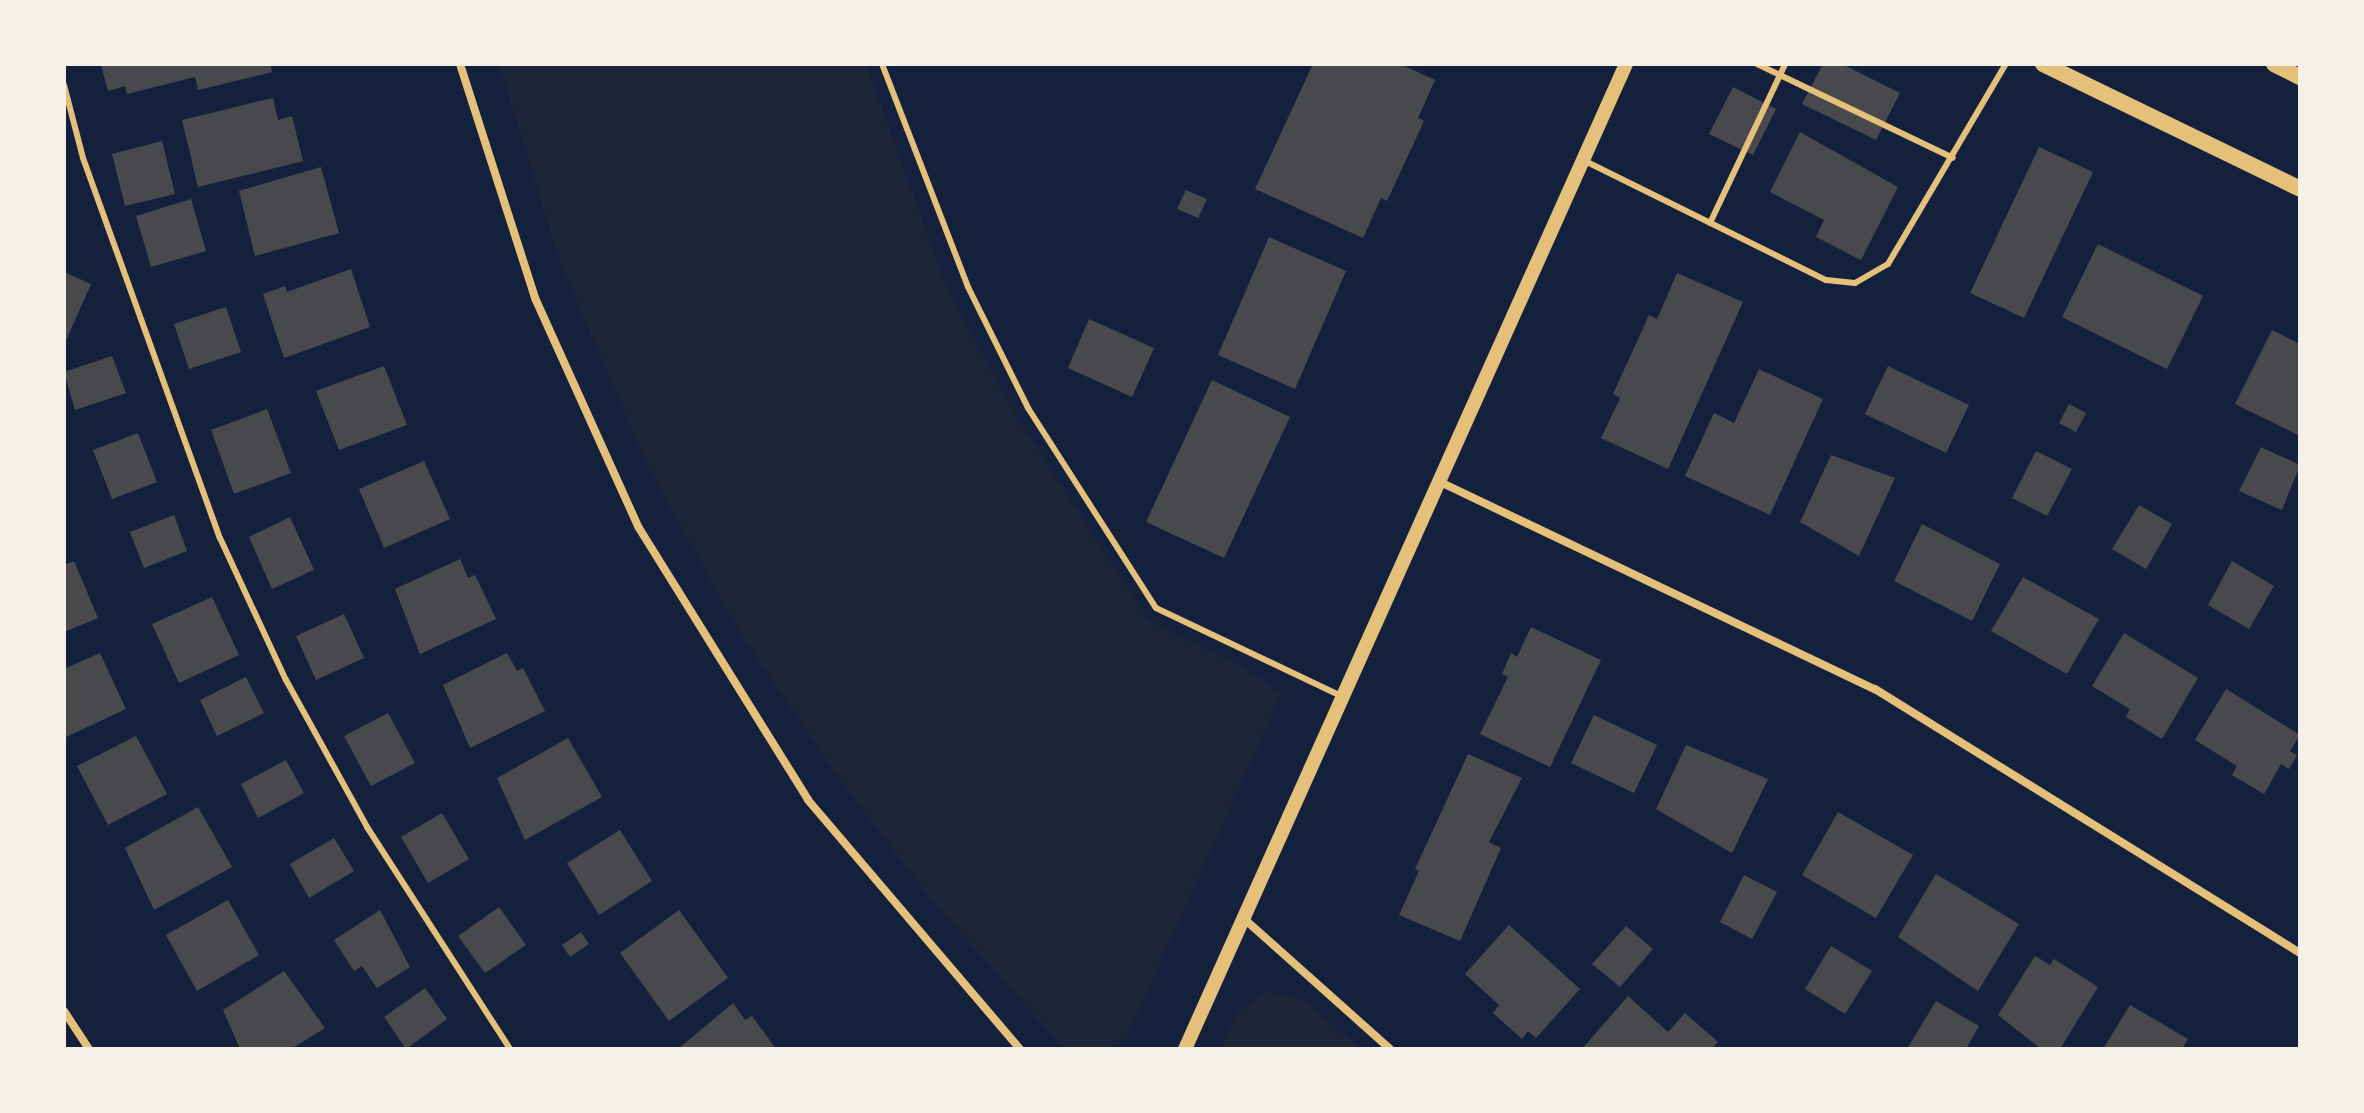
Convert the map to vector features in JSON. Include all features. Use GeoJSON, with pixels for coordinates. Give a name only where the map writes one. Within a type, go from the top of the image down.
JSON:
{"type":"FeatureCollection","features":[{"type":"Feature","properties":{"kind":"main road"},"geometry":{"type":"LineString","coordinates":[[2043,64],[2300,189]]}},
{"type":"Feature","properties":{"kind":"main road"},"geometry":{"type":"LineString","coordinates":[[2274,64],[2300,77]]}},
{"type":"Feature","properties":{"kind":"street"},"geometry":{"type":"LineString","coordinates":[[460,64],[535,298],[639,528],[808,800],[1020,1049]]}},
{"type":"Feature","properties":{"kind":"street"},"geometry":{"type":"LineString","coordinates":[[1185,1049],[1626,64]]}},
{"type":"Feature","properties":{"kind":"street"},"geometry":{"type":"LineString","coordinates":[[1438,481],[1875,689],[2300,953]]}},
{"type":"Feature","properties":{"kind":"street"},"geometry":{"type":"LineString","coordinates":[[1242,917],[1390,1049]]}},
{"type":"Feature","properties":{"kind":"street"},"geometry":{"type":"LineString","coordinates":[[64,1011],[89,1049]]}},
{"type":"Feature","properties":{"kind":"lane"},"geometry":{"type":"LineString","coordinates":[[882,64],[968,287],[1022,394],[1156,608],[1341,696]]}},
{"type":"Feature","properties":{"kind":"lane"},"geometry":{"type":"LineString","coordinates":[[1757,64],[1953,158]]}},
{"type":"Feature","properties":{"kind":"lane"},"geometry":{"type":"LineString","coordinates":[[1710,223],[1785,64]]}},
{"type":"Feature","properties":{"kind":"lane"},"geometry":{"type":"LineString","coordinates":[[1583,160],[1826,280],[1855,283],[1888,264],[2006,64]]}},
{"type":"Feature","properties":{"kind":"lane"},"geometry":{"type":"LineString","coordinates":[[64,85],[83,158],[220,538],[286,680],[367,827],[510,1049]]}},
{"type":"Feature","properties":{"kind":"shaded area"},"geometry":{"type":"Polygon","coordinates":[[[499,64],[866,64],[945,282],[1011,408],[1150,622],[1240,665],[1282,693],[1127,1037],[1113,1049],[1071,1049],[1060,1044],[929,897],[832,769],[735,625],[646,463],[560,263],[499,64]]]}},
{"type":"Feature","properties":{"kind":"shaded area"},"geometry":{"type":"Polygon","coordinates":[[[1267,991],[1305,1000],[1360,1049],[1220,1049],[1238,1011],[1267,991]]]}},
{"type":"Feature","properties":{"kind":"building"},"geometry":{"type":"Polygon","coordinates":[[[270,64],[272,72],[198,90],[195,77],[127,94],[125,86],[108,91],[101,65],[270,64]]]}},
{"type":"Feature","properties":{"kind":"building"},"geometry":{"type":"Polygon","coordinates":[[[1313,64],[1400,64],[1435,80],[1418,118],[1424,121],[1387,201],[1381,198],[1363,238],[1255,189],[1313,64]]]}},
{"type":"Feature","properties":{"kind":"building"},"geometry":{"type":"Polygon","coordinates":[[[1823,64],[1842,64],[1900,93],[1876,140],[1802,104],[1823,64]]]}},
{"type":"Feature","properties":{"kind":"building"},"geometry":{"type":"Polygon","coordinates":[[[1733,87],[1776,109],[1753,155],[1709,134],[1733,87]]]}},
{"type":"Feature","properties":{"kind":"building"},"geometry":{"type":"Polygon","coordinates":[[[273,98],[278,120],[292,116],[303,161],[198,187],[182,120],[273,98]]]}},
{"type":"Feature","properties":{"kind":"building"},"geometry":{"type":"Polygon","coordinates":[[[1800,132],[1898,187],[1861,260],[1816,237],[1824,220],[1770,192],[1800,132]]]}},
{"type":"Feature","properties":{"kind":"building"},"geometry":{"type":"Polygon","coordinates":[[[162,141],[175,194],[125,206],[112,154],[162,141]]]}},
{"type":"Feature","properties":{"kind":"building"},"geometry":{"type":"Polygon","coordinates":[[[2039,147],[2093,172],[2024,318],[1970,293],[2039,147]]]}},
{"type":"Feature","properties":{"kind":"building"},"geometry":{"type":"Polygon","coordinates":[[[321,167],[339,233],[255,256],[239,191],[321,167]]]}},
{"type":"Feature","properties":{"kind":"building"},"geometry":{"type":"Polygon","coordinates":[[[1186,190],[1207,199],[1198,218],[1177,209],[1186,190]]]}},
{"type":"Feature","properties":{"kind":"building"},"geometry":{"type":"Polygon","coordinates":[[[191,199],[206,251],[151,267],[136,216],[191,199]]]}},
{"type":"Feature","properties":{"kind":"building"},"geometry":{"type":"Polygon","coordinates":[[[1269,237],[1346,271],[1295,389],[1218,355],[1269,237]]]}},
{"type":"Feature","properties":{"kind":"building"},"geometry":{"type":"Polygon","coordinates":[[[2098,244],[2203,296],[2167,369],[2062,317],[2098,244]]]}},
{"type":"Feature","properties":{"kind":"building"},"geometry":{"type":"Polygon","coordinates":[[[351,269],[370,327],[284,358],[263,294],[285,286],[287,292],[351,269]]]}},
{"type":"Feature","properties":{"kind":"building"},"geometry":{"type":"Polygon","coordinates":[[[64,272],[91,284],[64,345],[64,272]]]}},
{"type":"Feature","properties":{"kind":"building"},"geometry":{"type":"Polygon","coordinates":[[[1677,273],[1743,302],[1668,469],[1601,438],[1620,398],[1613,394],[1649,315],[1657,319],[1677,273]]]}},
{"type":"Feature","properties":{"kind":"building"},"geometry":{"type":"Polygon","coordinates":[[[226,307],[241,352],[189,369],[174,324],[226,307]]]}},
{"type":"Feature","properties":{"kind":"building"},"geometry":{"type":"Polygon","coordinates":[[[1089,319],[1154,348],[1132,397],[1068,368],[1089,319]]]}},
{"type":"Feature","properties":{"kind":"building"},"geometry":{"type":"Polygon","coordinates":[[[2272,330],[2300,344],[2300,436],[2235,404],[2272,330]]]}},
{"type":"Feature","properties":{"kind":"building"},"geometry":{"type":"Polygon","coordinates":[[[112,356],[126,393],[75,410],[64,372],[112,356]]]}},
{"type":"Feature","properties":{"kind":"building"},"geometry":{"type":"Polygon","coordinates":[[[384,366],[407,425],[339,450],[316,391],[384,366]]]}},
{"type":"Feature","properties":{"kind":"building"},"geometry":{"type":"Polygon","coordinates":[[[1888,366],[1969,405],[1946,453],[1865,414],[1888,366]]]}},
{"type":"Feature","properties":{"kind":"building"},"geometry":{"type":"Polygon","coordinates":[[[1759,369],[1823,399],[1770,515],[1685,476],[1714,413],[1734,423],[1759,369]]]}},
{"type":"Feature","properties":{"kind":"building"},"geometry":{"type":"Polygon","coordinates":[[[1212,380],[1290,417],[1224,558],[1146,522],[1212,380]]]}},
{"type":"Feature","properties":{"kind":"building"},"geometry":{"type":"Polygon","coordinates":[[[2069,404],[2086,413],[2076,432],[2059,423],[2069,404]]]}},
{"type":"Feature","properties":{"kind":"building"},"geometry":{"type":"Polygon","coordinates":[[[267,409],[291,473],[234,494],[211,430],[267,409]]]}},
{"type":"Feature","properties":{"kind":"building"},"geometry":{"type":"Polygon","coordinates":[[[138,433],[157,482],[112,499],[93,450],[138,433]]]}},
{"type":"Feature","properties":{"kind":"building"},"geometry":{"type":"Polygon","coordinates":[[[2261,447],[2300,465],[2282,510],[2239,491],[2261,447]]]}},
{"type":"Feature","properties":{"kind":"building"},"geometry":{"type":"Polygon","coordinates":[[[2036,451],[2072,469],[2047,516],[2012,498],[2036,451]]]}},
{"type":"Feature","properties":{"kind":"building"},"geometry":{"type":"Polygon","coordinates":[[[1831,455],[1895,478],[1859,556],[1800,522],[1831,455]]]}},
{"type":"Feature","properties":{"kind":"building"},"geometry":{"type":"Polygon","coordinates":[[[424,461],[450,519],[384,548],[359,489],[424,461]]]}},
{"type":"Feature","properties":{"kind":"building"},"geometry":{"type":"Polygon","coordinates":[[[2139,505],[2172,524],[2146,569],[2112,549],[2139,505]]]}},
{"type":"Feature","properties":{"kind":"building"},"geometry":{"type":"Polygon","coordinates":[[[174,515],[187,551],[144,568],[130,532],[174,515]]]}},
{"type":"Feature","properties":{"kind":"building"},"geometry":{"type":"Polygon","coordinates":[[[290,517],[314,570],[272,589],[249,537],[290,517]]]}},
{"type":"Feature","properties":{"kind":"building"},"geometry":{"type":"Polygon","coordinates":[[[1922,524],[2000,564],[1972,621],[1894,581],[1922,524]]]}},
{"type":"Feature","properties":{"kind":"building"},"geometry":{"type":"Polygon","coordinates":[[[460,559],[468,578],[475,575],[496,619],[420,654],[395,589],[460,559]]]}},
{"type":"Feature","properties":{"kind":"building"},"geometry":{"type":"Polygon","coordinates":[[[74,561],[98,618],[64,632],[64,565],[74,561]]]}},
{"type":"Feature","properties":{"kind":"building"},"geometry":{"type":"Polygon","coordinates":[[[2232,561],[2274,586],[2249,629],[2208,605],[2232,561]]]}},
{"type":"Feature","properties":{"kind":"building"},"geometry":{"type":"Polygon","coordinates":[[[2023,577],[2099,619],[2067,674],[1991,631],[2023,577]]]}},
{"type":"Feature","properties":{"kind":"building"},"geometry":{"type":"Polygon","coordinates":[[[212,597],[239,655],[179,683],[152,624],[212,597]]]}},
{"type":"Feature","properties":{"kind":"building"},"geometry":{"type":"Polygon","coordinates":[[[344,614],[364,658],[316,680],[296,636],[344,614]]]}},
{"type":"Feature","properties":{"kind":"building"},"geometry":{"type":"Polygon","coordinates":[[[1531,627],[1601,660],[1550,767],[1480,734],[1508,677],[1502,674],[1511,653],[1517,657],[1531,627]]]}},
{"type":"Feature","properties":{"kind":"building"},"geometry":{"type":"Polygon","coordinates":[[[2124,633],[2198,678],[2162,739],[2126,717],[2130,709],[2092,686],[2124,633]]]}},
{"type":"Feature","properties":{"kind":"building"},"geometry":{"type":"Polygon","coordinates":[[[100,653],[126,709],[64,738],[64,669],[100,653]]]}},
{"type":"Feature","properties":{"kind":"building"},"geometry":{"type":"Polygon","coordinates":[[[507,653],[517,671],[523,668],[545,711],[470,748],[443,685],[507,653]]]}},
{"type":"Feature","properties":{"kind":"building"},"geometry":{"type":"Polygon","coordinates":[[[246,677],[264,713],[217,736],[200,700],[246,677]]]}},
{"type":"Feature","properties":{"kind":"building"},"geometry":{"type":"Polygon","coordinates":[[[2226,689],[2300,735],[2290,751],[2297,755],[2289,769],[2281,764],[2264,794],[2232,775],[2237,766],[2195,740],[2226,689]]]}},
{"type":"Feature","properties":{"kind":"building"},"geometry":{"type":"Polygon","coordinates":[[[388,713],[415,763],[371,786],[344,736],[388,713]]]}},
{"type":"Feature","properties":{"kind":"building"},"geometry":{"type":"Polygon","coordinates":[[[1594,715],[1657,745],[1634,793],[1571,763],[1594,715]]]}},
{"type":"Feature","properties":{"kind":"building"},"geometry":{"type":"Polygon","coordinates":[[[136,736],[167,794],[108,825],[77,766],[136,736]]]}},
{"type":"Feature","properties":{"kind":"building"},"geometry":{"type":"Polygon","coordinates":[[[568,738],[602,797],[525,840],[497,778],[568,738]]]}},
{"type":"Feature","properties":{"kind":"building"},"geometry":{"type":"Polygon","coordinates":[[[1686,745],[1768,779],[1732,853],[1656,809],[1686,745]]]}},
{"type":"Feature","properties":{"kind":"building"},"geometry":{"type":"Polygon","coordinates":[[[1468,754],[1522,778],[1489,842],[1501,848],[1460,941],[1399,915],[1419,871],[1415,869],[1468,754]]]}},
{"type":"Feature","properties":{"kind":"building"},"geometry":{"type":"Polygon","coordinates":[[[286,760],[304,793],[258,818],[241,784],[286,760]]]}},
{"type":"Feature","properties":{"kind":"building"},"geometry":{"type":"Polygon","coordinates":[[[198,807],[232,867],[154,910],[125,848],[198,807]]]}},
{"type":"Feature","properties":{"kind":"building"},"geometry":{"type":"Polygon","coordinates":[[[1838,812],[1913,855],[1876,918],[1802,875],[1838,812]]]}},
{"type":"Feature","properties":{"kind":"building"},"geometry":{"type":"Polygon","coordinates":[[[442,813],[469,859],[428,883],[401,837],[442,813]]]}},
{"type":"Feature","properties":{"kind":"building"},"geometry":{"type":"Polygon","coordinates":[[[620,830],[652,881],[599,915],[567,863],[620,830]]]}},
{"type":"Feature","properties":{"kind":"building"},"geometry":{"type":"Polygon","coordinates":[[[334,838],[354,871],[309,898],[290,864],[334,838]]]}},
{"type":"Feature","properties":{"kind":"building"},"geometry":{"type":"Polygon","coordinates":[[[1936,874],[2019,924],[1978,991],[1898,937],[1936,874]]]}},
{"type":"Feature","properties":{"kind":"building"},"geometry":{"type":"Polygon","coordinates":[[[1744,875],[1777,892],[1752,939],[1720,922],[1744,875]]]}},
{"type":"Feature","properties":{"kind":"building"},"geometry":{"type":"Polygon","coordinates":[[[228,900],[259,955],[197,991],[166,935],[228,900]]]}},
{"type":"Feature","properties":{"kind":"building"},"geometry":{"type":"Polygon","coordinates":[[[499,907],[526,945],[485,973],[458,936],[499,907]]]}},
{"type":"Feature","properties":{"kind":"building"},"geometry":{"type":"Polygon","coordinates":[[[380,910],[410,967],[377,988],[362,966],[354,971],[334,940],[380,910]]]}},
{"type":"Feature","properties":{"kind":"building"},"geometry":{"type":"Polygon","coordinates":[[[679,910],[728,978],[669,1021],[620,953],[679,910]]]}},
{"type":"Feature","properties":{"kind":"building"},"geometry":{"type":"Polygon","coordinates":[[[1509,925],[1580,989],[1536,1038],[1528,1031],[1522,1039],[1493,1013],[1499,1005],[1465,974],[1509,925]]]}},
{"type":"Feature","properties":{"kind":"building"},"geometry":{"type":"Polygon","coordinates":[[[1626,926],[1653,949],[1620,987],[1592,964],[1626,926]]]}},
{"type":"Feature","properties":{"kind":"building"},"geometry":{"type":"Polygon","coordinates":[[[581,932],[589,944],[570,957],[562,945],[581,932]]]}},
{"type":"Feature","properties":{"kind":"building"},"geometry":{"type":"Polygon","coordinates":[[[1831,946],[1872,971],[1845,1014],[1805,989],[1831,946]]]}},
{"type":"Feature","properties":{"kind":"building"},"geometry":{"type":"Polygon","coordinates":[[[2035,956],[2050,965],[2054,959],[2098,987],[2060,1049],[2041,1049],[1998,1015],[2035,956]]]}},
{"type":"Feature","properties":{"kind":"building"},"geometry":{"type":"Polygon","coordinates":[[[284,971],[325,1028],[291,1049],[240,1049],[223,1010],[284,971]]]}},
{"type":"Feature","properties":{"kind":"building"},"geometry":{"type":"Polygon","coordinates":[[[425,988],[447,1019],[406,1049],[384,1017],[425,988]]]}},
{"type":"Feature","properties":{"kind":"building"},"geometry":{"type":"Polygon","coordinates":[[[1628,996],[1668,1032],[1685,1013],[1718,1042],[1712,1049],[1582,1049],[1628,996]]]}},
{"type":"Feature","properties":{"kind":"building"},"geometry":{"type":"Polygon","coordinates":[[[1936,1001],[1979,1026],[1966,1049],[1907,1049],[1936,1001]]]}},
{"type":"Feature","properties":{"kind":"building"},"geometry":{"type":"Polygon","coordinates":[[[733,1003],[745,1020],[752,1016],[776,1049],[678,1049],[733,1003]]]}},
{"type":"Feature","properties":{"kind":"building"},"geometry":{"type":"Polygon","coordinates":[[[2130,1005],[2188,1039],[2182,1049],[2103,1049],[2130,1005]]]}}]}
